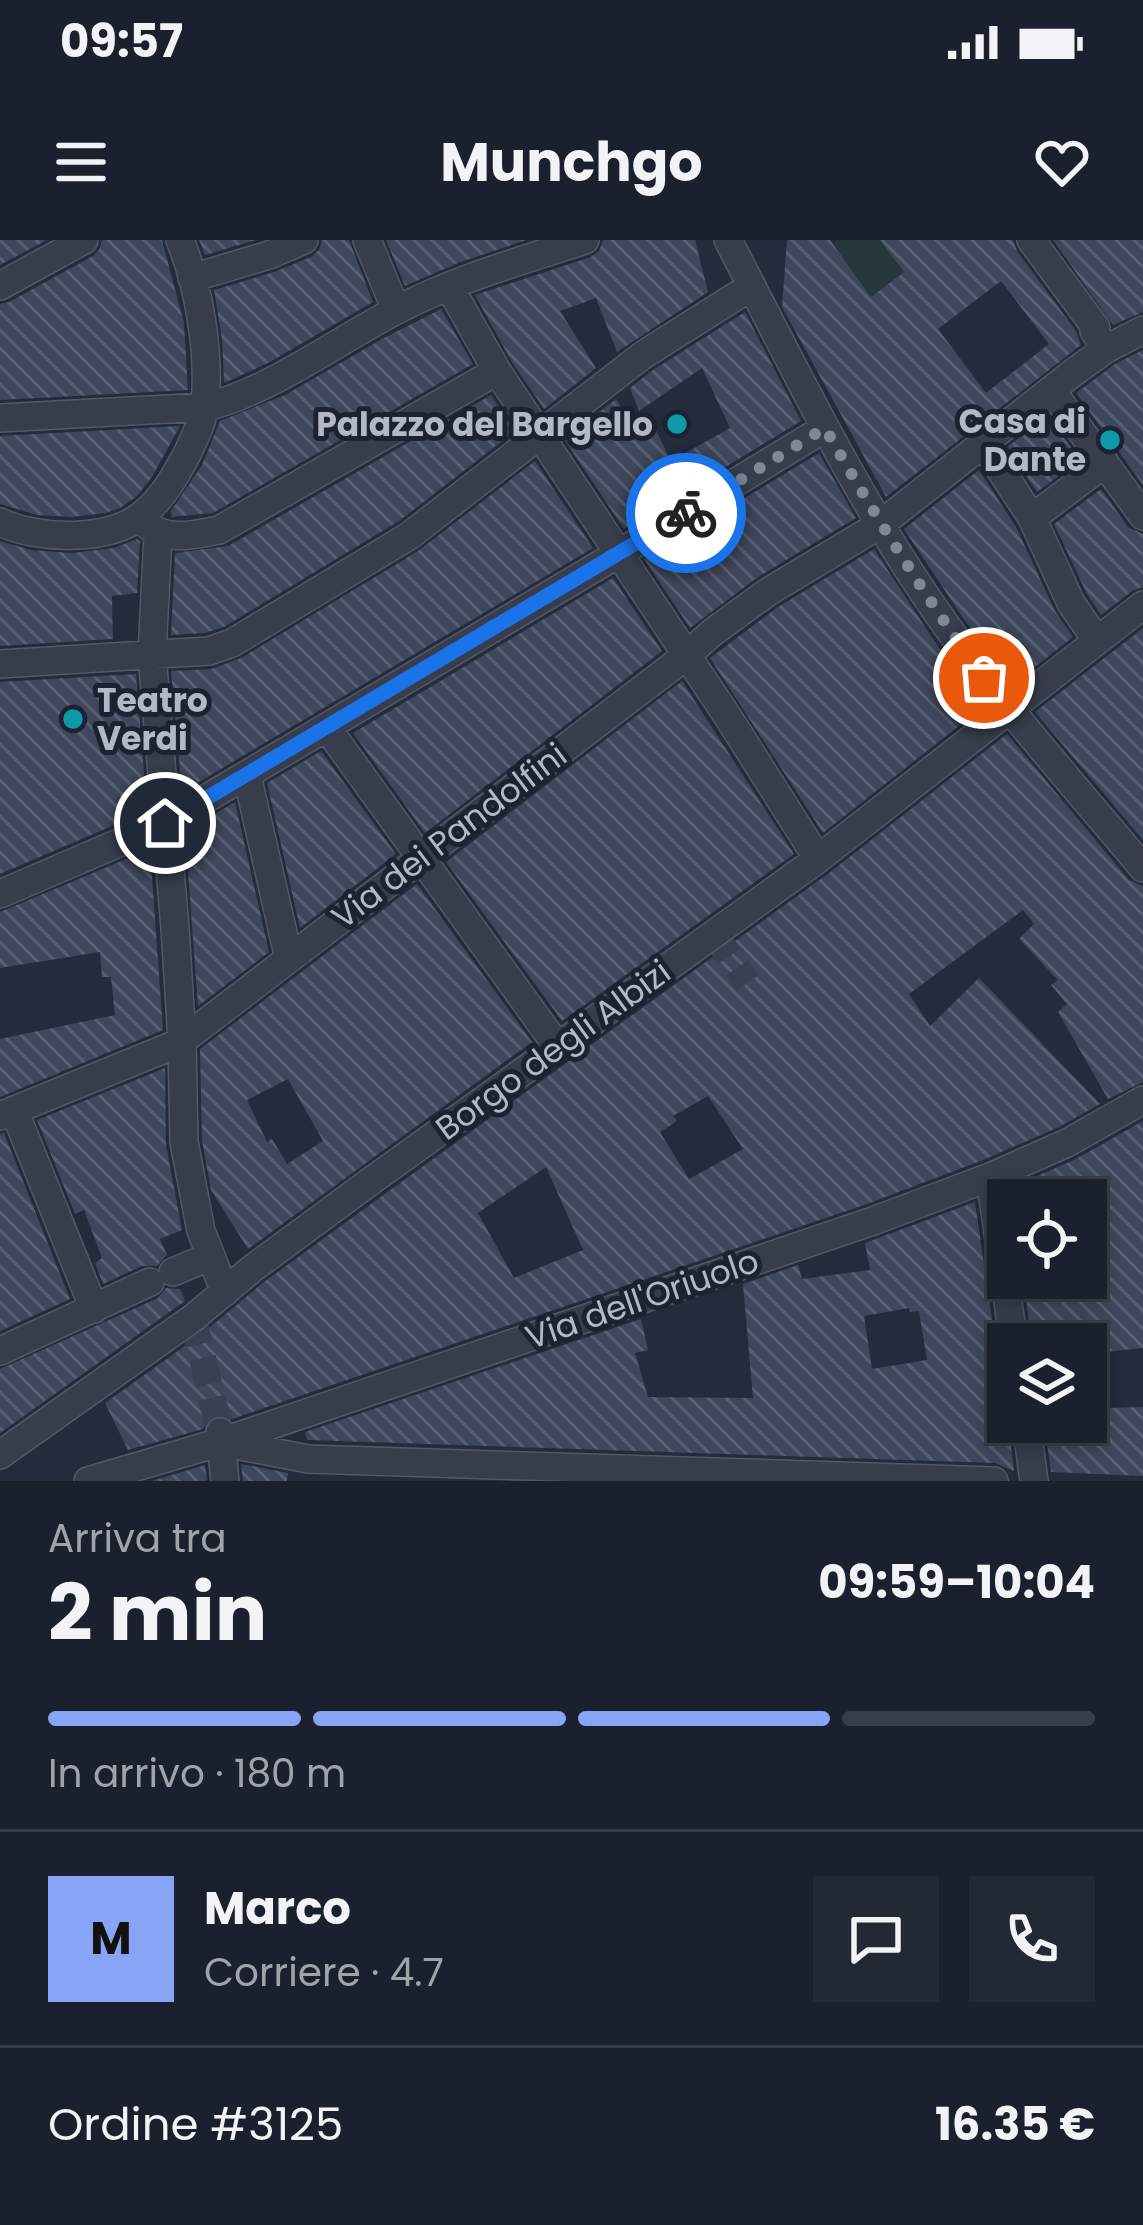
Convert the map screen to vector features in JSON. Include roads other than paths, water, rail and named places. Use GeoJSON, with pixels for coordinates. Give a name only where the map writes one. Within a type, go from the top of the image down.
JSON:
{"type":"FeatureCollection","features":[{"type":"Feature","properties":{"kind":"street"},"geometry":{"type":"LineString","coordinates":[[0,286],[84,240]]}},
{"type":"Feature","properties":{"kind":"street"},"geometry":{"type":"LineString","coordinates":[[180,240],[202,335],[205,406],[196,435],[148,526],[152,656],[182,1040],[184,1142],[200,1225],[225,1292]]}},
{"type":"Feature","properties":{"kind":"street"},"geometry":{"type":"LineString","coordinates":[[192,278],[304,240]]}},
{"type":"Feature","properties":{"kind":"street"},"geometry":{"type":"LineString","coordinates":[[367,240],[396,310]]}},
{"type":"Feature","properties":{"kind":"street"},"geometry":{"type":"LineString","coordinates":[[0,418],[205,406],[243,394],[448,286],[585,240]]}},
{"type":"Feature","properties":{"kind":"street"},"geometry":{"type":"LineString","coordinates":[[728,240],[825,428],[945,624],[1008,709],[1143,868]]}},
{"type":"Feature","properties":{"kind":"street"},"geometry":{"type":"LineString","coordinates":[[1031,240],[1096,328],[1106,349]]}},
{"type":"Feature","properties":{"kind":"street"},"geometry":{"type":"LineString","coordinates":[[448,286],[497,371],[818,859]]}},
{"type":"Feature","properties":{"kind":"street"},"geometry":{"type":"LineString","coordinates":[[0,664],[209,651],[232,643],[410,536],[643,355],[752,286]]}},
{"type":"Feature","properties":{"kind":"street","name":"Via dei Pandolfini"},"geometry":{"type":"LineString","coordinates":[[7,1113],[182,1040],[768,592],[880,524],[1106,349],[1143,330]]}},
{"type":"Feature","properties":{"kind":"street"},"geometry":{"type":"LineString","coordinates":[[0,522],[41,535],[63,536],[148,526],[187,536],[219,530],[497,371]]}},
{"type":"Feature","properties":{"kind":"street"},"geometry":{"type":"LineString","coordinates":[[1051,390],[1143,516]]}},
{"type":"Feature","properties":{"kind":"street"},"geometry":{"type":"LineString","coordinates":[[0,894],[165,823],[825,428]]}},
{"type":"Feature","properties":{"kind":"street"},"geometry":{"type":"LineString","coordinates":[[982,443],[1032,518],[1071,603],[1097,641]]}},
{"type":"Feature","properties":{"kind":"street"},"geometry":{"type":"LineString","coordinates":[[1032,518],[1105,463]]}},
{"type":"Feature","properties":{"kind":"street","name":"Borgo degli Albizi"},"geometry":{"type":"LineString","coordinates":[[0,1455],[818,859],[1143,605]]}},
{"type":"Feature","properties":{"kind":"street"},"geometry":{"type":"LineString","coordinates":[[327,728],[558,1048]]}},
{"type":"Feature","properties":{"kind":"street"},"geometry":{"type":"LineString","coordinates":[[247,775],[289,959]]}},
{"type":"Feature","properties":{"kind":"street","name":"Via dell'Oriuolo"},"geometry":{"type":"LineString","coordinates":[[88,1481],[834,1235],[990,1177],[1067,1143],[1143,1100]]}},
{"type":"Feature","properties":{"kind":"street"},"geometry":{"type":"LineString","coordinates":[[7,1113],[94,1309]]}},
{"type":"Feature","properties":{"kind":"street"},"geometry":{"type":"LineString","coordinates":[[990,1177],[1011,1323]]}},
{"type":"Feature","properties":{"kind":"street"},"geometry":{"type":"LineString","coordinates":[[0,1351],[211,1256]]}},
{"type":"Feature","properties":{"kind":"street"},"geometry":{"type":"LineString","coordinates":[[225,1481],[220,1437],[308,1460],[707,1476],[994,1481]]}},
{"type":"Feature","properties":{"kind":"street"},"geometry":{"type":"LineString","coordinates":[[1029,1443],[1034,1481]]}},
{"type":"Feature","properties":{"kind":"tunnel"},"geometry":{"type":"LineString","coordinates":[[714,934],[747,983]]}},
{"type":"Feature","properties":{"kind":"tunnel"},"geometry":{"type":"LineString","coordinates":[[193,1318],[220,1432]]}},
{"type":"Feature","properties":{"kind":"place","name":"Palazzo del Bargello"},"geometry":{"type":"Point","coordinates":[677,424]}},
{"type":"Feature","properties":{"kind":"place","name":"Casa di Dante"},"geometry":{"type":"Point","coordinates":[1110,440]}},
{"type":"Feature","properties":{"kind":"place","name":"Teatro Verdi"},"geometry":{"type":"Point","coordinates":[73,719]}}]}
